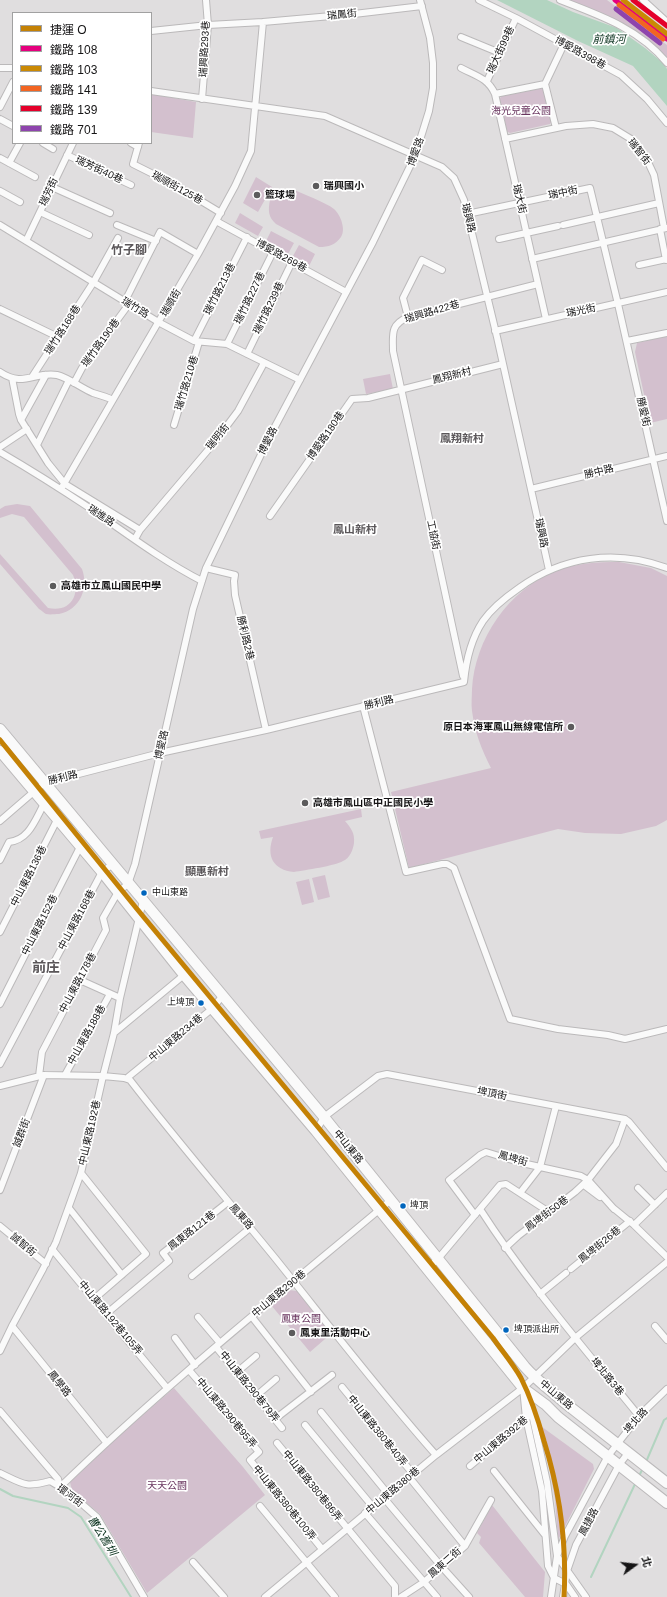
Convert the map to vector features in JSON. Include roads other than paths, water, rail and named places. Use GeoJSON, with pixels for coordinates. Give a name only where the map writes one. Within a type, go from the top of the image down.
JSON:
{"type":"FeatureCollection","features":[{"type":"Feature","properties":{"kind":"main road","name":"中山東路"},"geometry":{"type":"LineString","coordinates":[[0,729],[324,1117],[437,1260],[535,1378],[631,1456],[667,1483]]}},
{"type":"Feature","properties":{"kind":"main road","name":"中山東路"},"geometry":{"type":"LineString","coordinates":[[0,750],[102,872],[184,975],[316,1132],[523,1388],[667,1503]]}},
{"type":"Feature","properties":{"kind":"street","name":"瑞興路293巷"},"geometry":{"type":"LineString","coordinates":[[202,99],[208,25],[206,0]]}},
{"type":"Feature","properties":{"kind":"street","name":"博愛路398巷"},"geometry":{"type":"LineString","coordinates":[[479,0],[516,18],[621,75],[647,99],[667,123]]}},
{"type":"Feature","properties":{"kind":"street"},"geometry":{"type":"LineString","coordinates":[[560,0],[622,26],[650,46],[667,63]]}},
{"type":"Feature","properties":{"kind":"street"},"geometry":{"type":"LineString","coordinates":[[643,0],[667,22]]}},
{"type":"Feature","properties":{"kind":"street","name":"瑞鳳街"},"geometry":{"type":"LineString","coordinates":[[152,31],[208,25],[354,14],[421,3]]}},
{"type":"Feature","properties":{"kind":"street","name":"博愛路"},"geometry":{"type":"LineString","coordinates":[[128,884],[135,864],[193,609],[206,568],[270,436],[403,183],[415,156],[429,111],[433,88],[433,63],[430,38],[421,3]]}},
{"type":"Feature","properties":{"kind":"street","name":"瑞大街99巷"},"geometry":{"type":"LineString","coordinates":[[487,81],[516,18]]}},
{"type":"Feature","properties":{"kind":"street"},"geometry":{"type":"LineString","coordinates":[[256,107],[262,22]]}},
{"type":"Feature","properties":{"kind":"street"},"geometry":{"type":"LineString","coordinates":[[460,37],[500,53]]}},
{"type":"Feature","properties":{"kind":"street"},"geometry":{"type":"LineString","coordinates":[[556,128],[545,84],[564,44]]}},
{"type":"Feature","properties":{"kind":"street"},"geometry":{"type":"LineString","coordinates":[[0,68],[12,68]]}},
{"type":"Feature","properties":{"kind":"street"},"geometry":{"type":"LineString","coordinates":[[461,68],[487,81]]}},
{"type":"Feature","properties":{"kind":"street","name":"瑞大街"},"geometry":{"type":"LineString","coordinates":[[487,81],[495,94],[546,319]]}},
{"type":"Feature","properties":{"kind":"street"},"geometry":{"type":"LineString","coordinates":[[495,94],[545,84]]}},
{"type":"Feature","properties":{"kind":"street"},"geometry":{"type":"LineString","coordinates":[[0,107],[12,86]]}},
{"type":"Feature","properties":{"kind":"street","name":"瑞興路"},"geometry":{"type":"LineString","coordinates":[[152,91],[325,116],[442,167],[454,178],[464,200],[468,214],[549,570]]}},
{"type":"Feature","properties":{"kind":"street","name":"瑞順街"},"geometry":{"type":"LineString","coordinates":[[63,486],[160,323],[235,186],[251,151],[256,107]]}},
{"type":"Feature","properties":{"kind":"street"},"geometry":{"type":"LineString","coordinates":[[0,119],[12,125]]}},
{"type":"Feature","properties":{"kind":"street","name":"瑞智街"},"geometry":{"type":"LineString","coordinates":[[505,138],[556,128],[593,124],[613,128],[631,139],[647,160],[654,175],[664,228],[667,260]]}},
{"type":"Feature","properties":{"kind":"street"},"geometry":{"type":"LineString","coordinates":[[9,164],[19,144]]}},
{"type":"Feature","properties":{"kind":"street"},"geometry":{"type":"LineString","coordinates":[[45,144],[53,149]]}},
{"type":"Feature","properties":{"kind":"street","name":"瑞芳街"},"geometry":{"type":"LineString","coordinates":[[26,241],[72,144]]}},
{"type":"Feature","properties":{"kind":"street","name":"瑞順街125巷"},"geometry":{"type":"LineString","coordinates":[[139,145],[133,164],[173,184],[221,213]]}},
{"type":"Feature","properties":{"kind":"street","name":"瑞芳街40巷"},"geometry":{"type":"LineString","coordinates":[[67,155],[131,185]]}},
{"type":"Feature","properties":{"kind":"street"},"geometry":{"type":"LineString","coordinates":[[0,158],[35,177]]}},
{"type":"Feature","properties":{"kind":"street"},"geometry":{"type":"LineString","coordinates":[[52,187],[110,213]]}},
{"type":"Feature","properties":{"kind":"street","name":"瑞中街"},"geometry":{"type":"LineString","coordinates":[[468,214],[590,188],[618,304]]}},
{"type":"Feature","properties":{"kind":"street"},"geometry":{"type":"LineString","coordinates":[[0,191],[20,202]]}},
{"type":"Feature","properties":{"kind":"street"},"geometry":{"type":"LineString","coordinates":[[499,239],[659,203]]}},
{"type":"Feature","properties":{"kind":"street"},"geometry":{"type":"LineString","coordinates":[[40,212],[89,235]]}},
{"type":"Feature","properties":{"kind":"street","name":"博愛路269巷"},"geometry":{"type":"LineString","coordinates":[[216,221],[346,292]]}},
{"type":"Feature","properties":{"kind":"street","name":"瑞竹路"},"geometry":{"type":"LineString","coordinates":[[0,225],[160,323],[197,341],[227,344],[300,380]]}},
{"type":"Feature","properties":{"kind":"street"},"geometry":{"type":"LineString","coordinates":[[117,225],[156,241],[160,232],[198,254]]}},
{"type":"Feature","properties":{"kind":"street"},"geometry":{"type":"LineString","coordinates":[[532,259],[664,228]]}},
{"type":"Feature","properties":{"kind":"street","name":"瑞竹路213巷"},"geometry":{"type":"LineString","coordinates":[[197,341],[247,237]]}},
{"type":"Feature","properties":{"kind":"street","name":"瑞竹路168巷"},"geometry":{"type":"LineString","coordinates":[[32,377],[93,283],[118,238]]}},
{"type":"Feature","properties":{"kind":"street","name":"瑞竹路190巷"},"geometry":{"type":"LineString","coordinates":[[38,445],[71,382],[127,303],[156,241]]}},
{"type":"Feature","properties":{"kind":"street","name":"瑞竹路227巷"},"geometry":{"type":"LineString","coordinates":[[227,344],[273,252]]}},
{"type":"Feature","properties":{"kind":"street"},"geometry":{"type":"LineString","coordinates":[[408,317],[403,298],[422,260],[442,270]]}},
{"type":"Feature","properties":{"kind":"street"},"geometry":{"type":"LineString","coordinates":[[639,266],[667,260]]}},
{"type":"Feature","properties":{"kind":"street","name":"瑞竹路239巷"},"geometry":{"type":"LineString","coordinates":[[247,354],[292,262]]}},
{"type":"Feature","properties":{"kind":"street","name":"瑞興路422巷"},"geometry":{"type":"LineString","coordinates":[[402,389],[393,351],[393,333],[399,322],[408,317],[538,284]]}},
{"type":"Feature","properties":{"kind":"street","name":"瑞光街"},"geometry":{"type":"LineString","coordinates":[[495,331],[667,292]]}},
{"type":"Feature","properties":{"kind":"street","name":"勝愛街"},"geometry":{"type":"LineString","coordinates":[[618,304],[667,521]]}},
{"type":"Feature","properties":{"kind":"street"},"geometry":{"type":"LineString","coordinates":[[0,309],[58,337]]}},
{"type":"Feature","properties":{"kind":"street"},"geometry":{"type":"LineString","coordinates":[[627,342],[667,333]]}},
{"type":"Feature","properties":{"kind":"street","name":"瑞竹路210巷"},"geometry":{"type":"LineString","coordinates":[[174,425],[197,341]]}},
{"type":"Feature","properties":{"kind":"street","name":"瑞明街"},"geometry":{"type":"LineString","coordinates":[[135,539],[140,530],[214,443],[238,411],[264,363]]}},
{"type":"Feature","properties":{"kind":"street","name":"鳳翔新村"},"geometry":{"type":"LineString","coordinates":[[402,389],[503,364]]}},
{"type":"Feature","properties":{"kind":"street"},"geometry":{"type":"LineString","coordinates":[[0,372],[12,378],[25,380],[32,377],[46,375],[60,376],[113,400]]}},
{"type":"Feature","properties":{"kind":"street"},"geometry":{"type":"LineString","coordinates":[[21,420],[46,375]]}},
{"type":"Feature","properties":{"kind":"street"},"geometry":{"type":"LineString","coordinates":[[12,378],[18,414],[63,486],[140,530]]}},
{"type":"Feature","properties":{"kind":"street","name":"博愛路180巷"},"geometry":{"type":"LineString","coordinates":[[270,516],[352,399],[368,398],[402,389]]}},
{"type":"Feature","properties":{"kind":"street","name":"工協街"},"geometry":{"type":"LineString","coordinates":[[402,389],[464,682]]}},
{"type":"Feature","properties":{"kind":"street"},"geometry":{"type":"LineString","coordinates":[[0,447],[27,429]]}},
{"type":"Feature","properties":{"kind":"street","name":"瑞進路"},"geometry":{"type":"LineString","coordinates":[[0,452],[63,486],[135,539],[191,575],[202,580]]}},
{"type":"Feature","properties":{"kind":"street","name":"勝中路"},"geometry":{"type":"LineString","coordinates":[[531,489],[667,456]]}},
{"type":"Feature","properties":{"kind":"street"},"geometry":{"type":"LineString","coordinates":[[464,682],[467,658],[483,621],[510,594],[530,580],[549,570],[593,557],[609,557],[646,561],[667,568]]}},
{"type":"Feature","properties":{"kind":"street","name":"勝利路2巷"},"geometry":{"type":"LineString","coordinates":[[206,568],[235,575],[235,594],[266,730]]}},
{"type":"Feature","properties":{"kind":"street","name":"勝利路"},"geometry":{"type":"LineString","coordinates":[[0,821],[44,783],[160,753],[266,730],[464,682]]}},
{"type":"Feature","properties":{"kind":"street"},"geometry":{"type":"LineString","coordinates":[[363,706],[406,872],[442,864],[447,864],[454,868],[510,1019],[558,1029],[608,1035],[626,1039],[667,1029]]}},
{"type":"Feature","properties":{"kind":"street"},"geometry":{"type":"LineString","coordinates":[[0,860],[9,842],[21,839],[30,830],[44,804]]}},
{"type":"Feature","properties":{"kind":"street","name":"中山東路136巷"},"geometry":{"type":"LineString","coordinates":[[0,932],[57,820]]}},
{"type":"Feature","properties":{"kind":"street","name":"中山東路152巷"},"geometry":{"type":"LineString","coordinates":[[0,1004],[80,847]]}},
{"type":"Feature","properties":{"kind":"street","name":"中山東路168巷"},"geometry":{"type":"LineString","coordinates":[[0,1064],[102,872],[113,864]]}},
{"type":"Feature","properties":{"kind":"street"},"geometry":{"type":"LineString","coordinates":[[118,892],[128,884]]}},
{"type":"Feature","properties":{"kind":"street","name":"中山東路178巷"},"geometry":{"type":"LineString","coordinates":[[42,1076],[42,1052],[105,934],[106,930],[103,918],[118,892]]}},
{"type":"Feature","properties":{"kind":"street","name":"中山東路192巷"},"geometry":{"type":"LineString","coordinates":[[0,1351],[56,1242],[81,1172],[143,901]]}},
{"type":"Feature","properties":{"kind":"street"},"geometry":{"type":"LineString","coordinates":[[114,1033],[184,975]]}},
{"type":"Feature","properties":{"kind":"street"},"geometry":{"type":"LineString","coordinates":[[80,980],[120,998]]}},
{"type":"Feature","properties":{"kind":"street","name":"中山東路188巷"},"geometry":{"type":"LineString","coordinates":[[65,1076],[110,994]]}},
{"type":"Feature","properties":{"kind":"street","name":"中山東路234巷"},"geometry":{"type":"LineString","coordinates":[[127,1078],[213,1008],[223,996]]}},
{"type":"Feature","properties":{"kind":"street","name":"埤頂街"},"geometry":{"type":"LineString","coordinates":[[316,1132],[324,1117],[378,1076],[386,1074],[625,1119]]}},
{"type":"Feature","properties":{"kind":"street"},"geometry":{"type":"LineString","coordinates":[[0,1086],[42,1076],[103,1076],[127,1078]]}},
{"type":"Feature","properties":{"kind":"street","name":"誠群街"},"geometry":{"type":"LineString","coordinates":[[0,1190],[42,1076]]}},
{"type":"Feature","properties":{"kind":"street","name":"鳳東路"},"geometry":{"type":"LineString","coordinates":[[127,1078],[400,1414],[436,1455]]}},
{"type":"Feature","properties":{"kind":"street"},"geometry":{"type":"LineString","coordinates":[[520,1193],[540,1167],[556,1106]]}},
{"type":"Feature","properties":{"kind":"street"},"geometry":{"type":"LineString","coordinates":[[625,1119],[667,1168]]}},
{"type":"Feature","properties":{"kind":"street","name":"鳳埤街50巷"},"geometry":{"type":"LineString","coordinates":[[505,1248],[586,1182],[616,1144],[625,1119]]}},
{"type":"Feature","properties":{"kind":"street","name":"鳳埤街"},"geometry":{"type":"LineString","coordinates":[[475,1215],[449,1180],[480,1155],[486,1152],[491,1153],[522,1163],[573,1174],[586,1182],[667,1257]]}},
{"type":"Feature","properties":{"kind":"street"},"geometry":{"type":"LineString","coordinates":[[81,1172],[146,1254],[94,1299]]}},
{"type":"Feature","properties":{"kind":"street"},"geometry":{"type":"LineString","coordinates":[[427,1269],[437,1260],[500,1185],[506,1184],[550,1212]]}},
{"type":"Feature","properties":{"kind":"street"},"geometry":{"type":"LineString","coordinates":[[638,1188],[655,1205]]}},
{"type":"Feature","properties":{"kind":"street","name":"鳳埤街26巷"},"geometry":{"type":"LineString","coordinates":[[540,1294],[655,1205],[667,1193]]}},
{"type":"Feature","properties":{"kind":"street","name":"中山東路290巷"},"geometry":{"type":"LineString","coordinates":[[60,1487],[106,1442],[167,1388],[391,1200]]}},
{"type":"Feature","properties":{"kind":"street","name":"鳳東路121巷"},"geometry":{"type":"LineString","coordinates":[[106,1314],[169,1261],[163,1253],[228,1202]]}},
{"type":"Feature","properties":{"kind":"street"},"geometry":{"type":"LineString","coordinates":[[69,1208],[122,1275]]}},
{"type":"Feature","properties":{"kind":"street"},"geometry":{"type":"LineString","coordinates":[[480,1209],[505,1248],[575,1338]]}},
{"type":"Feature","properties":{"kind":"street","name":"誠智街"},"geometry":{"type":"LineString","coordinates":[[0,1226],[46,1264]]}},
{"type":"Feature","properties":{"kind":"street"},"geometry":{"type":"LineString","coordinates":[[192,1276],[250,1228]]}},
{"type":"Feature","properties":{"kind":"street","name":"中山東路192巷105弄"},"geometry":{"type":"LineString","coordinates":[[52,1249],[167,1388]]}},
{"type":"Feature","properties":{"kind":"street"},"geometry":{"type":"LineString","coordinates":[[523,1388],[575,1338],[667,1262]]}},
{"type":"Feature","properties":{"kind":"street"},"geometry":{"type":"LineString","coordinates":[[252,1316],[311,1392]]}},
{"type":"Feature","properties":{"kind":"street","name":"中山東路290巷79弄"},"geometry":{"type":"LineString","coordinates":[[198,1317],[237,1372],[282,1428]]}},
{"type":"Feature","properties":{"kind":"street","name":"鳳學路"},"geometry":{"type":"LineString","coordinates":[[12,1326],[106,1442]]}},
{"type":"Feature","properties":{"kind":"street"},"geometry":{"type":"LineString","coordinates":[[655,1326],[667,1340]]}},
{"type":"Feature","properties":{"kind":"street"},"geometry":{"type":"LineString","coordinates":[[175,1338],[195,1365]]}},
{"type":"Feature","properties":{"kind":"street","name":"埤北路3巷"},"geometry":{"type":"LineString","coordinates":[[575,1338],[639,1416]]}},
{"type":"Feature","properties":{"kind":"street"},"geometry":{"type":"LineString","coordinates":[[237,1372],[256,1356]]}},
{"type":"Feature","properties":{"kind":"street","name":"中山東路290巷95弄"},"geometry":{"type":"LineString","coordinates":[[189,1370],[259,1452],[255,1456]]}},
{"type":"Feature","properties":{"kind":"street"},"geometry":{"type":"LineString","coordinates":[[275,1419],[332,1375]]}},
{"type":"Feature","properties":{"kind":"street"},"geometry":{"type":"LineString","coordinates":[[256,1396],[276,1379]]}},
{"type":"Feature","properties":{"kind":"street","name":"中山東路380巷40弄"},"geometry":{"type":"LineString","coordinates":[[342,1387],[465,1546]]}},
{"type":"Feature","properties":{"kind":"street"},"geometry":{"type":"LineString","coordinates":[[523,1388],[532,1414],[547,1482],[557,1556],[586,1597]]}},
{"type":"Feature","properties":{"kind":"street"},"geometry":{"type":"LineString","coordinates":[[523,1388],[526,1418],[542,1491],[548,1566],[554,1578],[566,1584],[575,1597]]}},
{"type":"Feature","properties":{"kind":"street","name":"中山東路380巷"},"geometry":{"type":"LineString","coordinates":[[265,1597],[436,1455],[523,1388]]}},
{"type":"Feature","properties":{"kind":"street","name":"埤北路"},"geometry":{"type":"LineString","coordinates":[[608,1456],[639,1416],[667,1389]]}},
{"type":"Feature","properties":{"kind":"street"},"geometry":{"type":"LineString","coordinates":[[0,1411],[58,1478],[60,1487]]}},
{"type":"Feature","properties":{"kind":"street"},"geometry":{"type":"LineString","coordinates":[[320,1412],[442,1566],[470,1597]]}},
{"type":"Feature","properties":{"kind":"street","name":"中山東路392巷"},"geometry":{"type":"LineString","coordinates":[[470,1466],[532,1414]]}},
{"type":"Feature","properties":{"kind":"street"},"geometry":{"type":"LineString","coordinates":[[305,1425],[373,1507]]}},
{"type":"Feature","properties":{"kind":"street","name":"中山東路380巷86弄"},"geometry":{"type":"LineString","coordinates":[[277,1443],[395,1586],[394,1597]]}},
{"type":"Feature","properties":{"kind":"street","name":"中山東路380巷100弄"},"geometry":{"type":"LineString","coordinates":[[255,1456],[250,1460],[322,1549]]}},
{"type":"Feature","properties":{"kind":"street","name":"鳳捷路"},"geometry":{"type":"LineString","coordinates":[[551,1597],[557,1556],[565,1536],[608,1456]]}},
{"type":"Feature","properties":{"kind":"street","name":"鳳捷路"},"geometry":{"type":"LineString","coordinates":[[563,1597],[567,1571],[576,1545],[622,1468],[631,1456]]}},
{"type":"Feature","properties":{"kind":"street"},"geometry":{"type":"LineString","coordinates":[[494,1471],[545,1536]]}},
{"type":"Feature","properties":{"kind":"street","name":"環河街"},"geometry":{"type":"LineString","coordinates":[[0,1472],[23,1484],[35,1486],[50,1481],[67,1491],[97,1517],[144,1597]]}},
{"type":"Feature","properties":{"kind":"street","name":"鳳東二街"},"geometry":{"type":"LineString","coordinates":[[402,1597],[424,1582],[465,1546],[491,1500]]}},
{"type":"Feature","properties":{"kind":"street"},"geometry":{"type":"LineString","coordinates":[[260,1506],[335,1597]]}},
{"type":"Feature","properties":{"kind":"street"},"geometry":{"type":"LineString","coordinates":[[365,1514],[437,1597]]}},
{"type":"Feature","properties":{"kind":"street"},"geometry":{"type":"LineString","coordinates":[[193,1562],[224,1597]]}},
{"type":"Feature","properties":{"kind":"water","name":"前鎮河"},"geometry":{"type":"Polygon","coordinates":[[[497,0],[547,0],[573,12],[617,28],[645,48],[662,62],[667,69],[667,106],[633,66],[578,41],[497,0]]]}},
{"type":"Feature","properties":{"kind":"waterway"},"geometry":{"type":"LineString","coordinates":[[646,1462],[664,1420],[667,1418]]}},
{"type":"Feature","properties":{"kind":"waterway"},"geometry":{"type":"LineString","coordinates":[[639,1476],[643,1468]]}},
{"type":"Feature","properties":{"kind":"waterway"},"geometry":{"type":"LineString","coordinates":[[591,1577],[636,1482]]}},
{"type":"Feature","properties":{"kind":"waterway","name":"曹公舊圳"},"geometry":{"type":"LineString","coordinates":[[0,1489],[13,1496],[68,1508],[81,1517],[131,1597]]}},
{"type":"Feature","properties":{"kind":"metro line","name":"O"},"geometry":{"type":"LineString","coordinates":[[0,740],[137,909],[493,1338],[515,1368],[525,1386],[534,1409],[550,1460],[558,1499],[563,1537],[565,1577],[564,1597]]}},
{"type":"Feature","properties":{"kind":"rail line","name":"108"},"geometry":{"type":"LineString","coordinates":[[615,0],[667,39]]}},
{"type":"Feature","properties":{"kind":"rail line","name":"103"},"geometry":{"type":"LineString","coordinates":[[623,0],[667,34]]}},
{"type":"Feature","properties":{"kind":"rail line","name":"139"},"geometry":{"type":"LineString","coordinates":[[633,0],[667,26]]}},
{"type":"Feature","properties":{"kind":"rail line","name":"141"},"geometry":{"type":"LineString","coordinates":[[619,5],[663,39]]}},
{"type":"Feature","properties":{"kind":"rail line","name":"701"},"geometry":{"type":"LineString","coordinates":[[616,9],[660,43]]}},
{"type":"Feature","properties":{"kind":"place","name":"瑞興國小"},"geometry":{"type":"Point","coordinates":[316,186]}},
{"type":"Feature","properties":{"kind":"place","name":"籃球場"},"geometry":{"type":"Point","coordinates":[257,195]}},
{"type":"Feature","properties":{"kind":"place","name":"高雄市立鳳山國民中學"},"geometry":{"type":"Point","coordinates":[53,586]}},
{"type":"Feature","properties":{"kind":"place","name":"原日本海軍鳳山無線電信所"},"geometry":{"type":"Point","coordinates":[571,727]}},
{"type":"Feature","properties":{"kind":"place","name":"高雄市鳳山區中正國民小學"},"geometry":{"type":"Point","coordinates":[305,803]}},
{"type":"Feature","properties":{"kind":"place","name":"中山東路"},"geometry":{"type":"Point","coordinates":[144,893]}},
{"type":"Feature","properties":{"kind":"place","name":"上埤頂"},"geometry":{"type":"Point","coordinates":[201,1003]}},
{"type":"Feature","properties":{"kind":"place","name":"埤頂"},"geometry":{"type":"Point","coordinates":[403,1206]}},
{"type":"Feature","properties":{"kind":"place","name":"埤頂派出所"},"geometry":{"type":"Point","coordinates":[506,1330]}},
{"type":"Feature","properties":{"kind":"place","name":"鳳東里活動中心"},"geometry":{"type":"Point","coordinates":[292,1333]}},
{"type":"Feature","properties":{"kind":"district","name":"竹子腳"},"geometry":{"type":"Point","coordinates":[129,251]}},
{"type":"Feature","properties":{"kind":"district","name":"鳳翔新村"},"geometry":{"type":"Point","coordinates":[462,439]}},
{"type":"Feature","properties":{"kind":"district","name":"鳳山新村"},"geometry":{"type":"Point","coordinates":[355,530]}},
{"type":"Feature","properties":{"kind":"district","name":"顯惠新村"},"geometry":{"type":"Point","coordinates":[207,872]}},
{"type":"Feature","properties":{"kind":"district","name":"前庄"},"geometry":{"type":"Point","coordinates":[46,968]}},
{"type":"Feature","properties":{"kind":"park label","name":"海光兒童公園"},"geometry":{"type":"Point","coordinates":[521,111]}},
{"type":"Feature","properties":{"kind":"park label","name":"鳳東公園"},"geometry":{"type":"Point","coordinates":[301,1319]}},
{"type":"Feature","properties":{"kind":"park label","name":"天天公園"},"geometry":{"type":"Point","coordinates":[167,1486]}}]}
